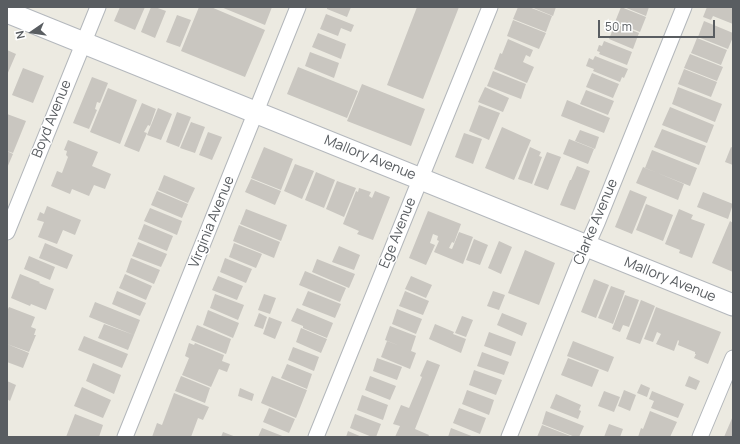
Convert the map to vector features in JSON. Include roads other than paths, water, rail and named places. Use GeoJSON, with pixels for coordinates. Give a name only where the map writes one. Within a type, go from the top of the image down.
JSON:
{"type":"FeatureCollection","features":[{"type":"Feature","properties":{"kind":"street","name":"Boyd Avenue"},"geometry":{"type":"LineString","coordinates":[[7,232],[98,7]]}},
{"type":"Feature","properties":{"kind":"street","name":"Virginia Avenue"},"geometry":{"type":"LineString","coordinates":[[125,437],[298,7]]}},
{"type":"Feature","properties":{"kind":"street","name":"Ege Avenue"},"geometry":{"type":"LineString","coordinates":[[316,437],[490,7]]}},
{"type":"Feature","properties":{"kind":"street","name":"Clarke Avenue"},"geometry":{"type":"LineString","coordinates":[[509,437],[684,7]]}},
{"type":"Feature","properties":{"kind":"street","name":"Mallory Avenue"},"geometry":{"type":"LineString","coordinates":[[7,12],[586,247],[733,305]]}},
{"type":"Feature","properties":{"kind":"street"},"geometry":{"type":"LineString","coordinates":[[700,437],[733,358]]}}]}
